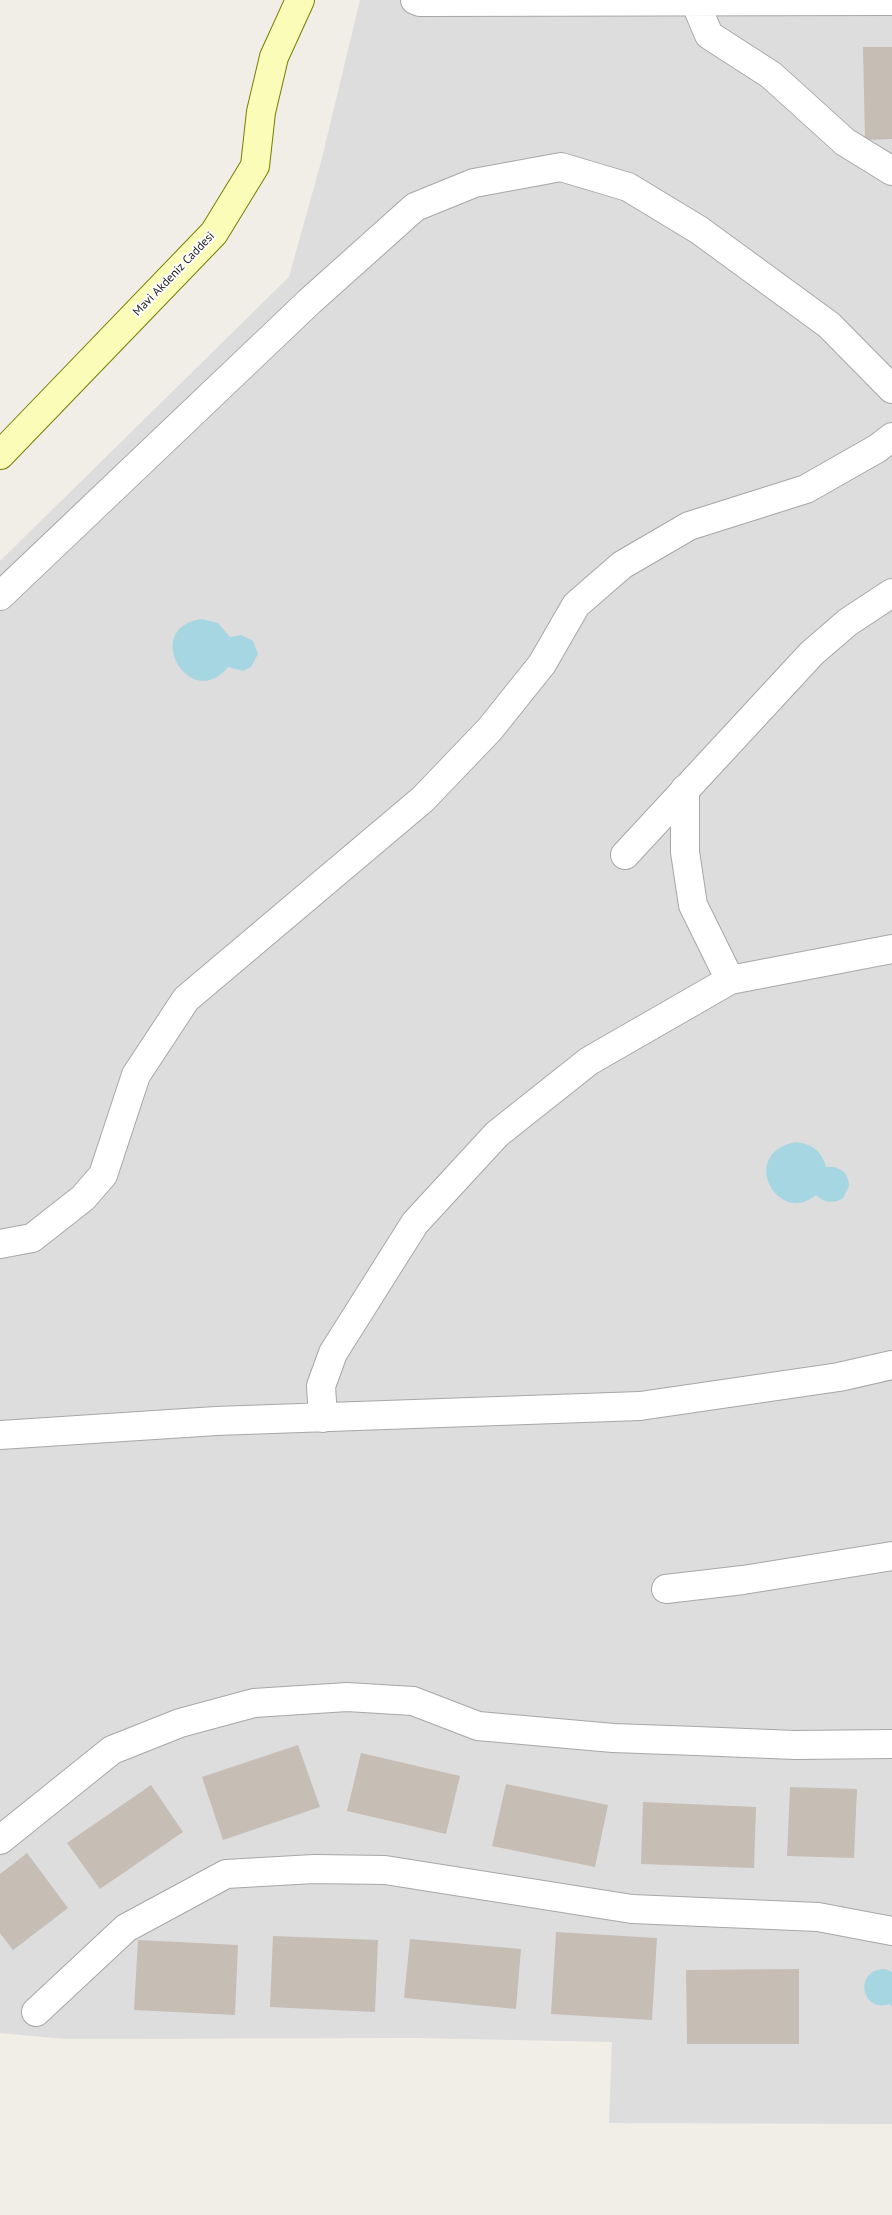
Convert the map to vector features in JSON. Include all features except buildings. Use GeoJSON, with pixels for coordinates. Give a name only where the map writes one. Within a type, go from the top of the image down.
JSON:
{"type":"FeatureCollection","features":[{"type":"Feature","properties":{"kind":"street","name":"Mavi Akdeniz Caddesi"},"geometry":{"type":"LineString","coordinates":[[0,455],[214,233],[256,166],[260,112],[274,57],[300,0]]}},
{"type":"Feature","properties":{"kind":"street"},"geometry":{"type":"LineString","coordinates":[[415,0],[440,2],[892,1]]}},
{"type":"Feature","properties":{"kind":"street"},"geometry":{"type":"LineString","coordinates":[[695,2],[709,35],[771,75],[846,142],[892,170]]}},
{"type":"Feature","properties":{"kind":"street"},"geometry":{"type":"LineString","coordinates":[[0,596],[310,301],[416,207],[474,182],[561,167],[628,187],[699,230],[829,325],[892,389]]}},
{"type":"Feature","properties":{"kind":"street"},"geometry":{"type":"LineString","coordinates":[[0,1244],[32,1238],[83,1198],[103,1175],[136,1075],[186,1000],[423,799],[490,729],[542,664],[576,604],[622,564],[689,526],[806,490],[878,448],[892,437]]}},
{"type":"Feature","properties":{"kind":"street"},"geometry":{"type":"LineString","coordinates":[[625,855],[812,653],[848,622],[892,593]]}},
{"type":"Feature","properties":{"kind":"street"},"geometry":{"type":"LineString","coordinates":[[686,788],[685,852],[693,905],[730,980]]}},
{"type":"Feature","properties":{"kind":"street"},"geometry":{"type":"LineString","coordinates":[[323,1418],[321,1386],[333,1353],[415,1222],[496,1134],[589,1061],[730,980],[892,949]]}},
{"type":"Feature","properties":{"kind":"street"},"geometry":{"type":"LineString","coordinates":[[0,1435],[216,1421],[640,1406],[839,1377],[892,1365]]}},
{"type":"Feature","properties":{"kind":"street"},"geometry":{"type":"LineString","coordinates":[[666,1589],[742,1580],[892,1556]]}},
{"type":"Feature","properties":{"kind":"street"},"geometry":{"type":"LineString","coordinates":[[0,1840],[112,1750],[180,1723],[254,1703],[347,1697],[404,1700],[413,1701],[478,1726],[487,1727],[613,1738],[795,1745],[892,1744]]}},
{"type":"Feature","properties":{"kind":"street"},"geometry":{"type":"LineString","coordinates":[[36,2012],[126,1928],[226,1874],[314,1869],[385,1870],[632,1908],[818,1917],[892,1931]]}},
{"type":"Feature","properties":{"kind":"shaded area"},"geometry":{"type":"Polygon","coordinates":[[[360,0],[892,0],[892,2124],[609,2123],[612,2042],[416,2038],[65,2039],[0,2033],[0,561],[289,277],[321,162],[360,0]]]}},
{"type":"Feature","properties":{"kind":"water"},"geometry":{"type":"Polygon","coordinates":[[[202,619],[218,623],[230,637],[241,635],[253,641],[258,654],[251,667],[243,671],[228,667],[213,679],[199,680],[187,675],[178,664],[173,650],[175,636],[184,625],[202,619]]]}},
{"type":"Feature","properties":{"kind":"water"},"geometry":{"type":"Polygon","coordinates":[[[796,1142],[807,1144],[816,1149],[826,1167],[835,1167],[845,1174],[849,1181],[849,1186],[843,1198],[829,1202],[822,1200],[816,1195],[802,1202],[789,1202],[777,1195],[770,1185],[766,1172],[769,1159],[778,1149],[796,1142]]]}},
{"type":"Feature","properties":{"kind":"water"},"geometry":{"type":"Polygon","coordinates":[[[885,1969],[892,1972],[892,2007],[890,2004],[880,2005],[872,2003],[867,1997],[865,1990],[868,1976],[875,1971],[885,1969]]]}}]}
